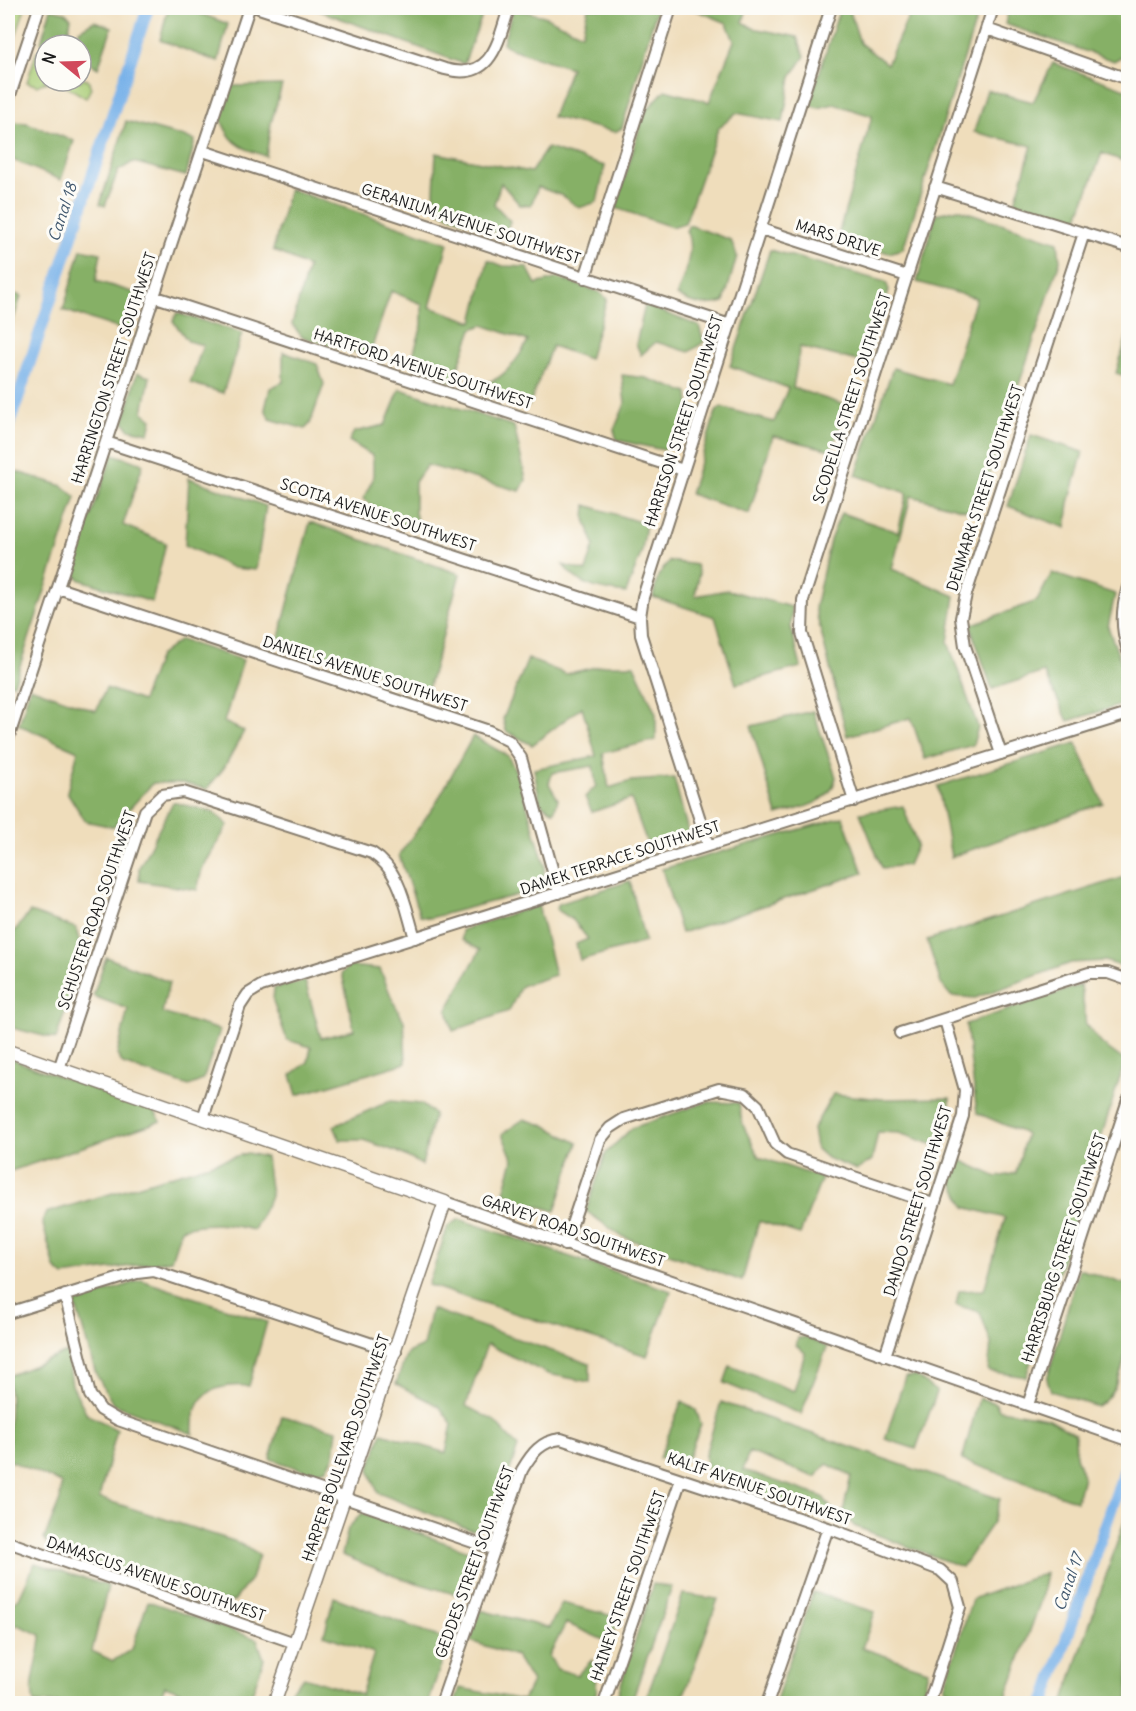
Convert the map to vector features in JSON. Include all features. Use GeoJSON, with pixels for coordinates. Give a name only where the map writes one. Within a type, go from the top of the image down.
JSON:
{"type":"FeatureCollection","features":[{"type":"Feature","properties":{"kind":"street"},"geometry":{"type":"LineString","coordinates":[[8,101],[39,8]]}},
{"type":"Feature","properties":{"kind":"street","name":"HARRINGTON STREET SOUTHWEST"},"geometry":{"type":"LineString","coordinates":[[8,739],[249,8]]}},
{"type":"Feature","properties":{"kind":"street"},"geometry":{"type":"LineString","coordinates":[[259,8],[445,69],[466,72],[484,65],[496,49],[509,8]]}},
{"type":"Feature","properties":{"kind":"street"},"geometry":{"type":"LineString","coordinates":[[585,278],[671,8]]}},
{"type":"Feature","properties":{"kind":"street","name":"HARRISON STREET SOUTHWEST"},"geometry":{"type":"LineString","coordinates":[[708,845],[641,635],[640,617],[643,597],[831,8]]}},
{"type":"Feature","properties":{"kind":"street","name":"SCODELLA STREET SOUTHWEST"},"geometry":{"type":"LineString","coordinates":[[854,801],[802,633],[803,600],[993,8]]}},
{"type":"Feature","properties":{"kind":"street"},"geometry":{"type":"LineString","coordinates":[[987,29],[1128,79]]}},
{"type":"Feature","properties":{"kind":"street","name":"GERANIUM AVENUE SOUTHWEST"},"geometry":{"type":"LineString","coordinates":[[203,151],[730,325]]}},
{"type":"Feature","properties":{"kind":"street"},"geometry":{"type":"LineString","coordinates":[[935,187],[1128,247]]}},
{"type":"Feature","properties":{"kind":"street","name":"MARS DRIVE"},"geometry":{"type":"LineString","coordinates":[[761,229],[907,276]]}},
{"type":"Feature","properties":{"kind":"street","name":"DENMARK STREET SOUTHWEST"},"geometry":{"type":"LineString","coordinates":[[1001,754],[965,646],[961,618],[966,594],[1084,233]]}},
{"type":"Feature","properties":{"kind":"street","name":"HARTFORD AVENUE SOUTHWEST"},"geometry":{"type":"LineString","coordinates":[[153,296],[683,470]]}},
{"type":"Feature","properties":{"kind":"street","name":"SCOTIA AVENUE SOUTHWEST"},"geometry":{"type":"LineString","coordinates":[[106,442],[640,617]]}},
{"type":"Feature","properties":{"kind":"street"},"geometry":{"type":"LineString","coordinates":[[1128,587],[1122,614],[1122,632],[1128,651]]}},
{"type":"Feature","properties":{"kind":"street","name":"DANIELS AVENUE SOUTHWEST"},"geometry":{"type":"LineString","coordinates":[[58,588],[489,730],[509,741],[520,758],[559,893]]}},
{"type":"Feature","properties":{"kind":"street","name":"DAMEK TERRACE SOUTHWEST"},"geometry":{"type":"LineString","coordinates":[[203,1118],[240,1006],[248,994],[261,986],[1128,714]]}},
{"type":"Feature","properties":{"kind":"street","name":"SCHUSTER ROAD SOUTHWEST"},"geometry":{"type":"LineString","coordinates":[[59,1069],[146,811],[162,795],[183,792],[372,853],[386,861],[397,880],[415,938]]}},
{"type":"Feature","properties":{"kind":"street"},"geometry":{"type":"LineString","coordinates":[[900,1033],[1089,973],[1108,973],[1128,980]]}},
{"type":"Feature","properties":{"kind":"street","name":"DANDO STREET SOUTHWEST"},"geometry":{"type":"LineString","coordinates":[[885,1356],[963,1116],[965,1090],[945,1020]]}},
{"type":"Feature","properties":{"kind":"street","name":"GARVEY ROAD SOUTHWEST"},"geometry":{"type":"LineString","coordinates":[[8,1051],[1128,1440]]}},
{"type":"Feature","properties":{"kind":"street"},"geometry":{"type":"LineString","coordinates":[[565,1245],[600,1140],[610,1128],[624,1119],[719,1089],[745,1094],[758,1106],[775,1144],[787,1154],[933,1204]]}},
{"type":"Feature","properties":{"kind":"street","name":"HARRISBURG STREET SOUTHWEST"},"geometry":{"type":"LineString","coordinates":[[1028,1405],[1128,1100]]}},
{"type":"Feature","properties":{"kind":"street","name":"HARPER BOULEVARD SOUTHWEST"},"geometry":{"type":"LineString","coordinates":[[274,1704],[396,1352],[445,1202]]}},
{"type":"Feature","properties":{"kind":"street"},"geometry":{"type":"LineString","coordinates":[[8,1313],[137,1273],[154,1271],[396,1352]]}},
{"type":"Feature","properties":{"kind":"street"},"geometry":{"type":"LineString","coordinates":[[65,1295],[90,1395],[101,1410],[118,1420],[493,1549]]}},
{"type":"Feature","properties":{"kind":"street","name":"KALIF AVENUE SOUTHWEST"},"geometry":{"type":"LineString","coordinates":[[550,1440],[572,1441],[928,1564],[953,1582],[960,1607],[929,1704]]}},
{"type":"Feature","properties":{"kind":"street","name":"GEDDES STREET SOUTHWEST"},"geometry":{"type":"LineString","coordinates":[[441,1704],[522,1470],[532,1453],[550,1440]]}},
{"type":"Feature","properties":{"kind":"street","name":"HAINEY STREET SOUTHWEST"},"geometry":{"type":"LineString","coordinates":[[604,1704],[681,1479]]}},
{"type":"Feature","properties":{"kind":"street"},"geometry":{"type":"LineString","coordinates":[[767,1704],[828,1528]]}},
{"type":"Feature","properties":{"kind":"street","name":"DAMASCUS AVENUE SOUTHWEST"},"geometry":{"type":"LineString","coordinates":[[8,1542],[295,1644]]}},
{"type":"Feature","properties":{"kind":"green space"},"geometry":{"type":"Polygon","coordinates":[[[8,8],[25,8],[8,59],[8,8]]]}},
{"type":"Feature","properties":{"kind":"green space"},"geometry":{"type":"Polygon","coordinates":[[[168,8],[186,8],[228,24],[218,62],[160,40],[168,8]]]}},
{"type":"Feature","properties":{"kind":"green space"},"geometry":{"type":"Polygon","coordinates":[[[312,8],[477,8],[483,13],[464,64],[312,8]]]}},
{"type":"Feature","properties":{"kind":"green space"},"geometry":{"type":"Polygon","coordinates":[[[588,8],[657,8],[622,128],[615,132],[552,117],[571,68],[512,49],[503,43],[513,9],[544,16],[582,34],[588,8]]]}},
{"type":"Feature","properties":{"kind":"green space"},"geometry":{"type":"Polygon","coordinates":[[[691,8],[747,8],[743,22],[753,28],[797,37],[805,56],[791,77],[783,122],[736,113],[718,129],[685,223],[672,227],[616,208],[644,113],[665,90],[709,102],[734,41],[727,23],[691,8]]]}},
{"type":"Feature","properties":{"kind":"green space"},"geometry":{"type":"Polygon","coordinates":[[[840,8],[849,8],[860,43],[887,64],[912,8],[980,8],[903,249],[889,253],[837,239],[872,116],[834,104],[818,108],[809,105],[840,8]]]}},
{"type":"Feature","properties":{"kind":"green space"},"geometry":{"type":"Polygon","coordinates":[[[1009,8],[1128,8],[1128,53],[1114,61],[1005,24],[1009,8]]]}},
{"type":"Feature","properties":{"kind":"green space"},"geometry":{"type":"Polygon","coordinates":[[[51,9],[65,12],[71,18],[68,33],[44,33],[51,9]]]}},
{"type":"Feature","properties":{"kind":"green space"},"geometry":{"type":"Polygon","coordinates":[[[94,21],[112,27],[98,68],[93,65],[93,33],[79,33],[79,30],[94,21]]]}},
{"type":"Feature","properties":{"kind":"green space"},"geometry":{"type":"Polygon","coordinates":[[[33,63],[33,84],[27,82],[33,63]]]}},
{"type":"Feature","properties":{"kind":"green space"},"geometry":{"type":"Polygon","coordinates":[[[1053,63],[1128,90],[1128,163],[1102,153],[1077,220],[1015,202],[1032,146],[974,132],[987,90],[1033,102],[1053,63]]]}},
{"type":"Feature","properties":{"kind":"green space"},"geometry":{"type":"Polygon","coordinates":[[[282,85],[271,123],[266,156],[248,150],[235,142],[226,131],[219,114],[232,86],[282,85]]]}},
{"type":"Feature","properties":{"kind":"green space"},"geometry":{"type":"Polygon","coordinates":[[[78,93],[88,93],[86,98],[78,93]]]}},
{"type":"Feature","properties":{"kind":"green space"},"geometry":{"type":"Polygon","coordinates":[[[126,121],[195,140],[186,176],[133,162],[118,171],[105,206],[100,204],[126,121]]]}},
{"type":"Feature","properties":{"kind":"green space"},"geometry":{"type":"Polygon","coordinates":[[[12,122],[27,123],[74,141],[61,180],[8,158],[8,135],[12,122]]]}},
{"type":"Feature","properties":{"kind":"green space"},"geometry":{"type":"Polygon","coordinates":[[[547,148],[605,166],[597,202],[579,208],[563,196],[538,187],[531,205],[520,205],[501,183],[494,204],[510,221],[505,236],[440,212],[434,193],[436,153],[531,172],[547,148]]]}},
{"type":"Feature","properties":{"kind":"green space"},"geometry":{"type":"Polygon","coordinates":[[[289,189],[448,243],[430,307],[473,322],[488,260],[503,266],[527,267],[536,284],[558,278],[599,292],[607,299],[589,359],[552,346],[529,406],[524,408],[467,385],[469,378],[486,382],[500,376],[517,359],[528,341],[483,325],[472,329],[453,382],[410,365],[422,325],[422,304],[391,291],[369,356],[302,337],[292,324],[308,267],[273,250],[289,189]]]}},
{"type":"Feature","properties":{"kind":"green space"},"geometry":{"type":"Polygon","coordinates":[[[958,209],[1058,242],[1060,261],[987,481],[973,512],[911,496],[892,569],[955,596],[948,642],[978,727],[973,745],[925,759],[911,718],[847,736],[815,608],[830,540],[841,513],[898,532],[907,493],[856,475],[893,368],[949,384],[976,298],[917,282],[936,214],[958,209]]]}},
{"type":"Feature","properties":{"kind":"green space"},"geometry":{"type":"Polygon","coordinates":[[[689,225],[731,240],[737,256],[724,302],[700,304],[677,295],[689,254],[689,238],[686,231],[689,225]]]}},
{"type":"Feature","properties":{"kind":"green space"},"geometry":{"type":"Polygon","coordinates":[[[81,249],[101,253],[96,281],[139,294],[129,332],[63,310],[81,249]]]}},
{"type":"Feature","properties":{"kind":"green space"},"geometry":{"type":"Polygon","coordinates":[[[770,250],[886,282],[889,290],[866,363],[800,347],[793,388],[848,406],[831,450],[773,436],[749,514],[690,494],[716,412],[721,407],[774,422],[788,388],[730,366],[770,250]]]}},
{"type":"Feature","properties":{"kind":"green space"},"geometry":{"type":"Polygon","coordinates":[[[8,292],[21,296],[8,337],[8,292]]]}},
{"type":"Feature","properties":{"kind":"green space"},"geometry":{"type":"Polygon","coordinates":[[[645,305],[699,326],[704,342],[689,352],[656,342],[641,355],[636,344],[645,305]]]}},
{"type":"Feature","properties":{"kind":"green space"},"geometry":{"type":"Polygon","coordinates":[[[177,313],[242,333],[223,393],[190,383],[203,345],[188,341],[173,321],[177,313]]]}},
{"type":"Feature","properties":{"kind":"green space"},"geometry":{"type":"Polygon","coordinates":[[[1128,333],[1128,377],[1116,373],[1128,333]]]}},
{"type":"Feature","properties":{"kind":"green space"},"geometry":{"type":"Polygon","coordinates":[[[283,352],[317,364],[324,384],[310,424],[305,429],[270,419],[265,409],[270,388],[283,382],[283,352]]]}},
{"type":"Feature","properties":{"kind":"green space"},"geometry":{"type":"Polygon","coordinates":[[[137,373],[150,377],[143,412],[152,419],[149,433],[129,429],[124,422],[137,373]]]}},
{"type":"Feature","properties":{"kind":"green space"},"geometry":{"type":"Polygon","coordinates":[[[622,375],[646,378],[688,393],[691,425],[677,447],[663,450],[617,440],[614,430],[625,404],[622,375]]]}},
{"type":"Feature","properties":{"kind":"green space"},"geometry":{"type":"Polygon","coordinates":[[[400,389],[514,426],[526,480],[520,491],[427,465],[415,482],[415,512],[419,531],[384,515],[363,499],[373,479],[373,456],[349,441],[354,432],[385,425],[400,389]]]}},
{"type":"Feature","properties":{"kind":"green space"},"geometry":{"type":"Polygon","coordinates":[[[1031,435],[1083,452],[1069,503],[1066,528],[1008,506],[1031,435]]]}},
{"type":"Feature","properties":{"kind":"green space"},"geometry":{"type":"Polygon","coordinates":[[[113,454],[143,464],[123,525],[166,543],[152,602],[81,580],[71,572],[113,454]]]}},
{"type":"Feature","properties":{"kind":"green space"},"geometry":{"type":"Polygon","coordinates":[[[11,470],[63,486],[76,497],[14,684],[8,683],[8,480],[11,470]]]}},
{"type":"Feature","properties":{"kind":"green space"},"geometry":{"type":"Polygon","coordinates":[[[189,478],[266,506],[256,570],[233,568],[185,545],[189,478]]]}},
{"type":"Feature","properties":{"kind":"green space"},"geometry":{"type":"Polygon","coordinates":[[[586,505],[646,524],[642,551],[626,593],[599,589],[583,583],[563,565],[586,571],[594,545],[585,519],[586,505]]]}},
{"type":"Feature","properties":{"kind":"green space"},"geometry":{"type":"Polygon","coordinates":[[[310,522],[460,574],[428,689],[278,641],[310,522]]]}},
{"type":"Feature","properties":{"kind":"green space"},"geometry":{"type":"Polygon","coordinates":[[[669,561],[696,565],[699,574],[695,596],[727,590],[792,607],[791,627],[801,667],[736,684],[715,617],[653,597],[658,576],[669,561]]]}},
{"type":"Feature","properties":{"kind":"green space"},"geometry":{"type":"Polygon","coordinates":[[[1052,573],[1115,594],[1108,627],[1128,681],[1128,703],[1068,721],[1044,672],[992,689],[970,625],[1037,601],[1052,573]]]}},
{"type":"Feature","properties":{"kind":"green space"},"geometry":{"type":"Polygon","coordinates":[[[180,640],[243,660],[224,722],[244,731],[224,768],[207,789],[183,783],[153,783],[113,827],[85,821],[67,792],[78,751],[19,725],[30,687],[96,711],[106,688],[142,701],[159,656],[180,640]]]}},
{"type":"Feature","properties":{"kind":"green space"},"geometry":{"type":"Polygon","coordinates":[[[528,659],[566,674],[604,665],[634,665],[656,714],[656,740],[603,753],[609,788],[631,781],[674,778],[689,835],[650,851],[631,799],[592,812],[585,797],[596,786],[593,766],[552,773],[549,784],[558,799],[554,812],[540,803],[534,769],[596,756],[582,707],[532,745],[506,731],[503,719],[528,659]]]}},
{"type":"Feature","properties":{"kind":"green space"},"geometry":{"type":"Polygon","coordinates":[[[813,711],[836,777],[833,786],[828,794],[813,804],[777,815],[751,726],[813,711]]]}},
{"type":"Feature","properties":{"kind":"green space"},"geometry":{"type":"Polygon","coordinates":[[[473,736],[508,756],[518,776],[545,866],[543,880],[536,890],[430,918],[420,916],[399,855],[435,805],[473,736]]]}},
{"type":"Feature","properties":{"kind":"green space"},"geometry":{"type":"Polygon","coordinates":[[[1076,743],[1103,803],[951,857],[938,786],[1076,743]]]}},
{"type":"Feature","properties":{"kind":"green space"},"geometry":{"type":"Polygon","coordinates":[[[173,802],[213,812],[228,825],[202,869],[197,890],[139,881],[139,868],[173,802]]]}},
{"type":"Feature","properties":{"kind":"green space"},"geometry":{"type":"Polygon","coordinates":[[[903,806],[917,845],[908,865],[882,868],[860,813],[903,806]]]}},
{"type":"Feature","properties":{"kind":"green space"},"geometry":{"type":"Polygon","coordinates":[[[843,817],[863,873],[681,933],[662,869],[843,817]]]}},
{"type":"Feature","properties":{"kind":"green space"},"geometry":{"type":"Polygon","coordinates":[[[1128,876],[1128,968],[1104,961],[1071,963],[975,998],[951,996],[941,984],[927,940],[1128,876]]]}},
{"type":"Feature","properties":{"kind":"green space"},"geometry":{"type":"Polygon","coordinates":[[[630,881],[645,942],[580,960],[576,944],[588,939],[573,920],[556,909],[558,904],[630,881]]]}},
{"type":"Feature","properties":{"kind":"green space"},"geometry":{"type":"Polygon","coordinates":[[[538,905],[555,975],[521,986],[509,1011],[453,1031],[447,1010],[480,950],[462,940],[462,930],[538,905]]]}},
{"type":"Feature","properties":{"kind":"green space"},"geometry":{"type":"Polygon","coordinates":[[[30,912],[76,928],[83,956],[56,1039],[8,1027],[8,939],[30,912]]]}},
{"type":"Feature","properties":{"kind":"green space"},"geometry":{"type":"Polygon","coordinates":[[[106,957],[169,982],[162,1013],[220,1030],[203,1080],[189,1086],[123,1064],[117,1055],[128,1009],[93,996],[106,957]]]}},
{"type":"Feature","properties":{"kind":"green space"},"geometry":{"type":"Polygon","coordinates":[[[349,966],[380,969],[404,1021],[406,1063],[297,1095],[291,1075],[308,1062],[311,1047],[287,1040],[273,1001],[274,988],[305,981],[321,1038],[354,1030],[342,973],[349,966]]]}},
{"type":"Feature","properties":{"kind":"green space"},"geometry":{"type":"Polygon","coordinates":[[[1081,985],[1086,1025],[1102,1044],[1125,1061],[1026,1377],[988,1371],[991,1343],[980,1312],[956,1305],[959,1291],[984,1290],[1005,1218],[965,1207],[950,1177],[956,1158],[997,1177],[1016,1173],[1026,1134],[977,1113],[966,1024],[1081,985]]]}},
{"type":"Feature","properties":{"kind":"green space"},"geometry":{"type":"Polygon","coordinates":[[[8,1058],[154,1111],[161,1121],[8,1172],[8,1058]]]}},
{"type":"Feature","properties":{"kind":"green space"},"geometry":{"type":"Polygon","coordinates":[[[833,1094],[882,1099],[950,1098],[950,1115],[940,1147],[899,1133],[878,1132],[872,1160],[857,1170],[827,1158],[816,1148],[813,1129],[833,1094]]]}},
{"type":"Feature","properties":{"kind":"green space"},"geometry":{"type":"Polygon","coordinates":[[[390,1101],[421,1104],[434,1114],[422,1165],[398,1152],[363,1140],[340,1140],[334,1126],[390,1101]]]}},
{"type":"Feature","properties":{"kind":"green space"},"geometry":{"type":"Polygon","coordinates":[[[707,1102],[739,1103],[742,1123],[759,1157],[822,1178],[800,1234],[759,1221],[742,1281],[621,1236],[586,1211],[606,1153],[632,1128],[707,1102]]]}},
{"type":"Feature","properties":{"kind":"green space"},"geometry":{"type":"Polygon","coordinates":[[[524,1119],[546,1126],[578,1143],[555,1211],[518,1200],[504,1192],[513,1160],[502,1134],[524,1119]]]}},
{"type":"Feature","properties":{"kind":"green space"},"geometry":{"type":"Polygon","coordinates":[[[247,1153],[266,1157],[271,1196],[254,1230],[218,1224],[190,1226],[181,1229],[171,1260],[64,1276],[55,1268],[42,1221],[46,1213],[247,1153]]]}},
{"type":"Feature","properties":{"kind":"green space"},"geometry":{"type":"Polygon","coordinates":[[[459,1219],[671,1291],[647,1356],[428,1285],[448,1226],[459,1219]]]}},
{"type":"Feature","properties":{"kind":"green space"},"geometry":{"type":"Polygon","coordinates":[[[1079,1269],[1128,1285],[1128,1334],[1122,1368],[1108,1397],[1097,1407],[1051,1391],[1047,1379],[1079,1269]]]}},
{"type":"Feature","properties":{"kind":"green space"},"geometry":{"type":"Polygon","coordinates":[[[141,1280],[267,1322],[249,1386],[224,1387],[206,1394],[196,1410],[193,1434],[113,1404],[96,1374],[75,1303],[141,1280]]]}},
{"type":"Feature","properties":{"kind":"green space"},"geometry":{"type":"Polygon","coordinates":[[[431,1309],[590,1364],[590,1382],[548,1374],[487,1344],[466,1406],[493,1420],[518,1447],[490,1528],[471,1530],[378,1493],[369,1470],[382,1433],[446,1453],[452,1424],[439,1406],[396,1384],[407,1353],[423,1346],[431,1309]]]}},
{"type":"Feature","properties":{"kind":"green space"},"geometry":{"type":"Polygon","coordinates":[[[807,1337],[827,1347],[801,1414],[724,1383],[730,1366],[794,1391],[805,1353],[796,1345],[798,1338],[807,1337]]]}},
{"type":"Feature","properties":{"kind":"green space"},"geometry":{"type":"Polygon","coordinates":[[[67,1352],[72,1385],[87,1414],[117,1430],[99,1498],[237,1542],[259,1555],[251,1579],[234,1601],[221,1602],[53,1550],[44,1539],[60,1500],[61,1483],[8,1460],[10,1400],[8,1376],[67,1352]]]}},
{"type":"Feature","properties":{"kind":"green space"},"geometry":{"type":"Polygon","coordinates":[[[916,1376],[937,1392],[916,1449],[885,1439],[905,1377],[916,1376]]]}},
{"type":"Feature","properties":{"kind":"green space"},"geometry":{"type":"Polygon","coordinates":[[[979,1398],[995,1403],[1000,1410],[1048,1418],[1075,1434],[1076,1456],[1083,1476],[1077,1501],[962,1460],[979,1398]]]}},
{"type":"Feature","properties":{"kind":"green space"},"geometry":{"type":"Polygon","coordinates":[[[682,1401],[696,1410],[701,1424],[687,1460],[659,1458],[682,1401]]]}},
{"type":"Feature","properties":{"kind":"green space"},"geometry":{"type":"Polygon","coordinates":[[[721,1402],[1000,1499],[993,1522],[962,1567],[854,1526],[843,1512],[851,1476],[827,1464],[815,1477],[749,1452],[743,1470],[823,1497],[837,1517],[733,1488],[707,1471],[705,1455],[721,1402]]]}},
{"type":"Feature","properties":{"kind":"green space"},"geometry":{"type":"Polygon","coordinates":[[[282,1416],[337,1430],[334,1456],[327,1469],[312,1473],[270,1459],[282,1416]]]}},
{"type":"Feature","properties":{"kind":"green space"},"geometry":{"type":"Polygon","coordinates":[[[1128,1510],[1128,1703],[1089,1703],[1082,1700],[1080,1703],[1063,1703],[1128,1510]]]}},
{"type":"Feature","properties":{"kind":"green space"},"geometry":{"type":"Polygon","coordinates":[[[362,1513],[474,1553],[469,1580],[454,1594],[397,1577],[342,1555],[348,1528],[362,1513]]]}},
{"type":"Feature","properties":{"kind":"green space"},"geometry":{"type":"Polygon","coordinates":[[[35,1563],[108,1586],[92,1651],[113,1661],[132,1649],[148,1601],[257,1639],[264,1659],[249,1703],[198,1703],[190,1695],[165,1686],[158,1703],[34,1703],[33,1686],[41,1635],[18,1625],[8,1628],[8,1606],[19,1598],[35,1563]]]}},
{"type":"Feature","properties":{"kind":"green space"},"geometry":{"type":"Polygon","coordinates":[[[1046,1573],[1041,1600],[1004,1703],[976,1703],[944,1688],[972,1599],[1046,1573]]]}},
{"type":"Feature","properties":{"kind":"green space"},"geometry":{"type":"Polygon","coordinates":[[[653,1584],[672,1587],[631,1703],[615,1703],[653,1584]]]}},
{"type":"Feature","properties":{"kind":"green space"},"geometry":{"type":"Polygon","coordinates":[[[813,1592],[875,1612],[862,1648],[928,1670],[921,1703],[775,1703],[813,1592]]]}},
{"type":"Feature","properties":{"kind":"green space"},"geometry":{"type":"Polygon","coordinates":[[[683,1594],[718,1599],[681,1703],[640,1703],[646,1699],[683,1594]]]}},
{"type":"Feature","properties":{"kind":"green space"},"geometry":{"type":"Polygon","coordinates":[[[334,1597],[449,1641],[428,1703],[390,1703],[371,1699],[357,1703],[287,1703],[291,1690],[304,1677],[361,1695],[374,1653],[324,1635],[334,1597]]]}},
{"type":"Feature","properties":{"kind":"green space"},"geometry":{"type":"Polygon","coordinates":[[[562,1603],[617,1617],[612,1644],[566,1623],[549,1656],[557,1669],[577,1675],[592,1660],[597,1690],[592,1703],[455,1703],[460,1688],[523,1700],[532,1682],[516,1656],[470,1641],[480,1610],[549,1628],[562,1603]]]}},
{"type":"Feature","properties":{"kind":"waterway","name":"Canal 18"},"geometry":{"type":"LineString","coordinates":[[8,428],[148,8]]}},
{"type":"Feature","properties":{"kind":"waterway","name":"Canal 17"},"geometry":{"type":"LineString","coordinates":[[1044,1704],[1124,1472]]}}]}
